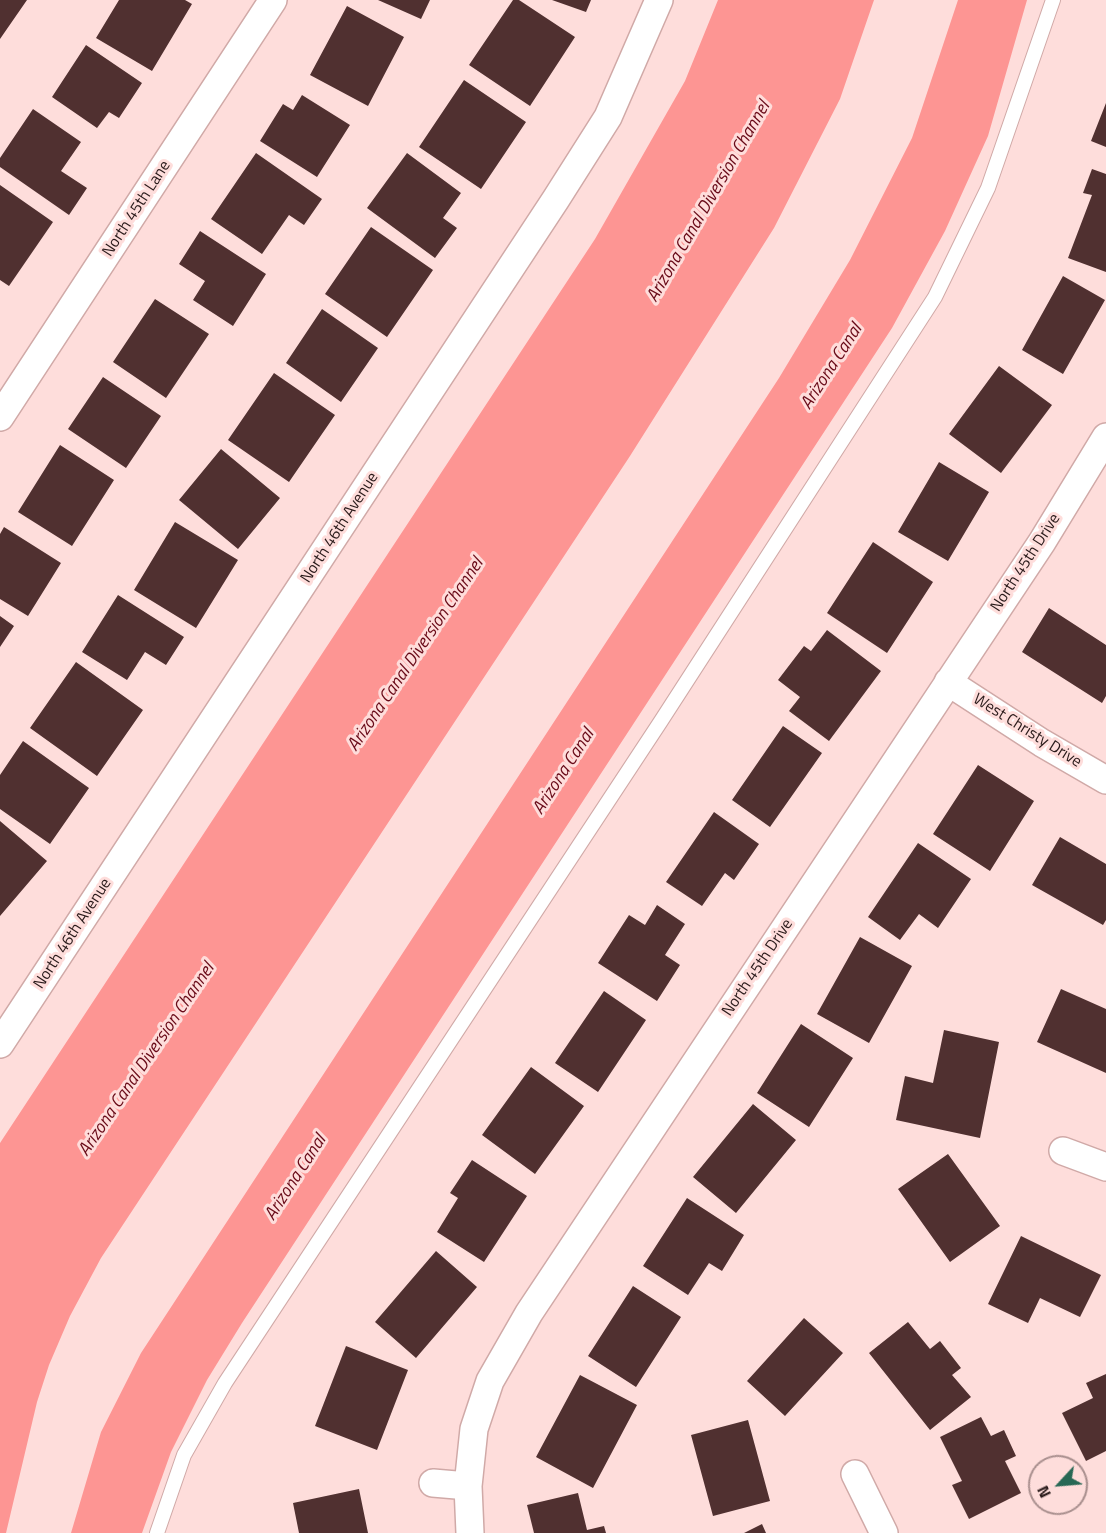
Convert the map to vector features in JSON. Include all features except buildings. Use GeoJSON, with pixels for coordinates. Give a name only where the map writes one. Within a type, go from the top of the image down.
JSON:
{"type":"FeatureCollection","features":[{"type":"Feature","properties":{"kind":"street","name":"North 45th Lane"},"geometry":{"type":"LineString","coordinates":[[0,417],[273,0]]}},
{"type":"Feature","properties":{"kind":"street","name":"North 46th Avenue"},"geometry":{"type":"LineString","coordinates":[[0,1044],[602,126],[659,0]]}},
{"type":"Feature","properties":{"kind":"street","name":"North 45th Drive"},"geometry":{"type":"LineString","coordinates":[[470,1533],[468,1486],[474,1429],[490,1381],[529,1314],[1042,542],[1106,437]]}},
{"type":"Feature","properties":{"kind":"street","name":"West Christy Drive"},"geometry":{"type":"LineString","coordinates":[[948,682],[1042,743],[1106,780]]}},
{"type":"Feature","properties":{"kind":"street"},"geometry":{"type":"LineString","coordinates":[[1063,1151],[1106,1167]]}},
{"type":"Feature","properties":{"kind":"street"},"geometry":{"type":"LineString","coordinates":[[855,1474],[884,1533]]}},
{"type":"Feature","properties":{"kind":"street"},"geometry":{"type":"LineString","coordinates":[[433,1483],[468,1486]]}},
{"type":"Feature","properties":{"kind":"lane"},"geometry":{"type":"LineString","coordinates":[[157,1533],[184,1455],[225,1383],[662,721],[935,297],[988,188],[1017,112],[1053,0]]}},
{"type":"Feature","properties":{"kind":"water","name":"Arizona Canal Diversion Channel"},"geometry":{"type":"Polygon","coordinates":[[[718,0],[874,0],[840,99],[774,228],[630,456],[101,1258],[70,1316],[49,1365],[37,1402],[6,1533],[0,1533],[0,1143],[595,239],[685,81],[718,0]]]}},
{"type":"Feature","properties":{"kind":"water","name":"Arizona Canal"},"geometry":{"type":"Polygon","coordinates":[[[958,0],[1027,0],[988,136],[945,231],[892,328],[242,1323],[207,1380],[171,1452],[142,1533],[71,1533],[101,1432],[141,1353],[779,378],[850,260],[912,138],[958,0]]]}}]}
